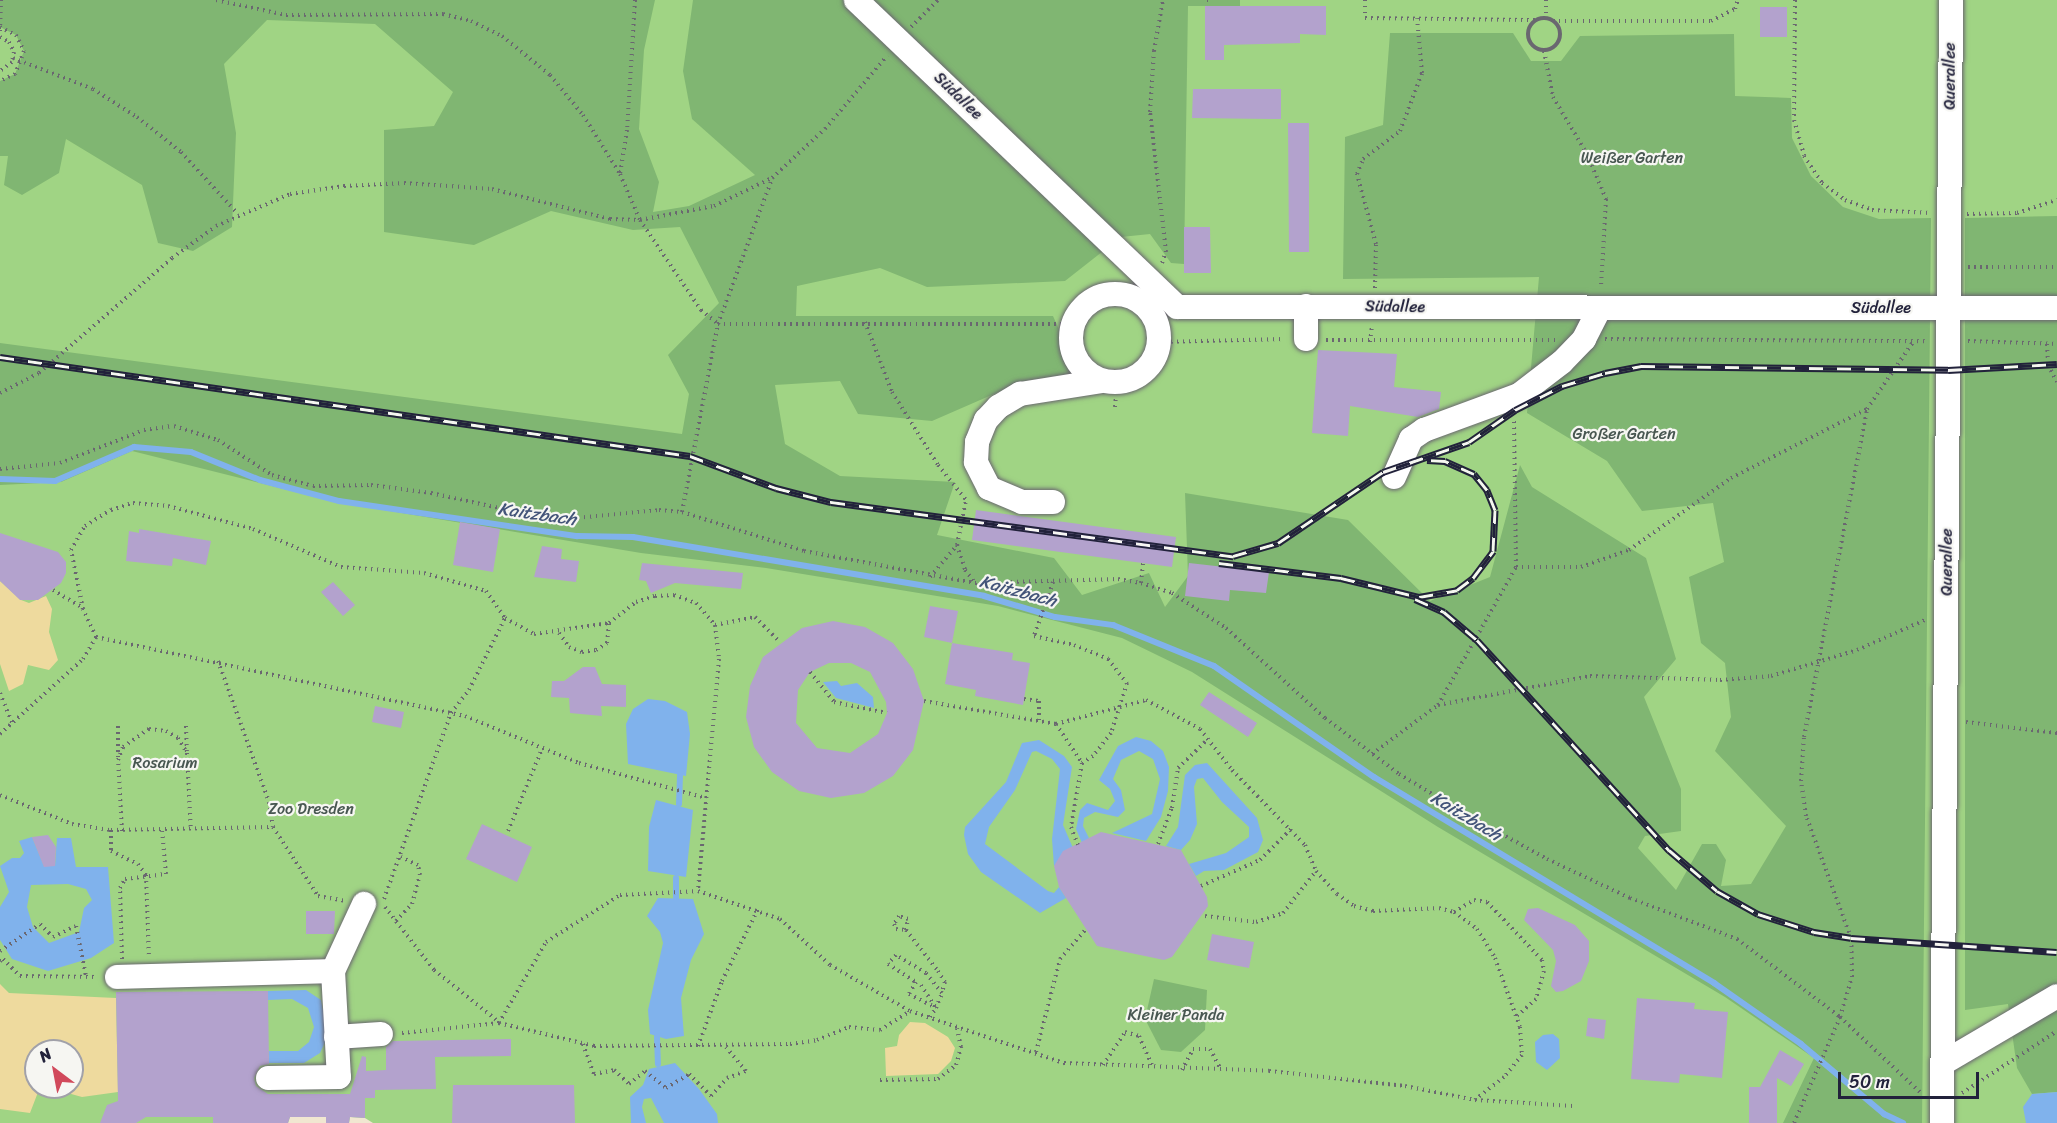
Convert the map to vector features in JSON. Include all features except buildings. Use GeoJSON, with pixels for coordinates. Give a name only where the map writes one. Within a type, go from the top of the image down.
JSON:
{"type":"FeatureCollection","features":[{"type":"Feature","properties":{"kind":"street","name":"Südallee"},"geometry":{"type":"LineString","coordinates":[[856,0],[900,41],[1147,294],[1177,307],[2057,308]]}},
{"type":"Feature","properties":{"kind":"street","name":"Querallee"},"geometry":{"type":"LineString","coordinates":[[1942,1115],[1951,0]]}},
{"type":"Feature","properties":{"kind":"street"},"geometry":{"type":"LineString","coordinates":[[1053,502],[1023,502],[989,488],[980,476],[977,442],[986,420],[998,407],[1020,394],[1109,388],[1132,379],[1155,358],[1158,331],[1147,294],[1101,296],[1089,302],[1073,324],[1072,351],[1078,364],[1109,388]]}},
{"type":"Feature","properties":{"kind":"street"},"geometry":{"type":"LineString","coordinates":[[1306,306],[1306,339]]}},
{"type":"Feature","properties":{"kind":"street"},"geometry":{"type":"LineString","coordinates":[[1394,477],[1402,452],[1424,430],[1519,394],[1562,362],[1584,339],[1599,309]]}},
{"type":"Feature","properties":{"kind":"street"},"geometry":{"type":"LineString","coordinates":[[268,1078],[339,1086],[333,971],[364,904]]}},
{"type":"Feature","properties":{"kind":"street"},"geometry":{"type":"LineString","coordinates":[[120,976],[333,971]]}},
{"type":"Feature","properties":{"kind":"street"},"geometry":{"type":"LineString","coordinates":[[1943,1063],[2057,996]]}},
{"type":"Feature","properties":{"kind":"street"},"geometry":{"type":"LineString","coordinates":[[336,1037],[381,1034]]}},
{"type":"Feature","properties":{"kind":"path"},"geometry":{"type":"LineString","coordinates":[[0,31],[1,0]]}},
{"type":"Feature","properties":{"kind":"path"},"geometry":{"type":"LineString","coordinates":[[216,0],[286,15],[443,14],[471,21],[502,36],[550,75],[583,115],[620,174],[640,220],[689,294],[718,324],[865,322],[1073,324]]}},
{"type":"Feature","properties":{"kind":"path"},"geometry":{"type":"LineString","coordinates":[[620,174],[627,130],[634,0]]}},
{"type":"Feature","properties":{"kind":"path"},"geometry":{"type":"LineString","coordinates":[[0,393],[39,373],[172,258],[238,213],[290,194],[404,183],[492,189],[610,219],[640,220],[714,206],[772,178],[825,129],[924,10],[938,0]]}},
{"type":"Feature","properties":{"kind":"path"},"geometry":{"type":"LineString","coordinates":[[1147,294],[1166,252],[1150,112],[1154,51],[1163,0]]}},
{"type":"Feature","properties":{"kind":"path"},"geometry":{"type":"LineString","coordinates":[[1207,0],[1213,0]]}},
{"type":"Feature","properties":{"kind":"path"},"geometry":{"type":"LineString","coordinates":[[1365,0],[1365,18],[1537,20],[1546,18],[1553,21],[1711,21],[1735,9],[1738,0]]}},
{"type":"Feature","properties":{"kind":"path"},"geometry":{"type":"LineString","coordinates":[[1546,0],[1546,18]]}},
{"type":"Feature","properties":{"kind":"path"},"geometry":{"type":"LineString","coordinates":[[1795,0],[1794,120],[1804,156],[1822,183],[1845,200],[1872,210],[1949,214],[2017,213],[2057,201]]}},
{"type":"Feature","properties":{"kind":"path"},"geometry":{"type":"LineString","coordinates":[[1370,342],[1374,307],[1376,244],[1357,174],[1363,159],[1400,132],[1422,73],[1417,18]]}},
{"type":"Feature","properties":{"kind":"path"},"geometry":{"type":"LineString","coordinates":[[1537,20],[1530,28],[1528,38],[1534,47],[1544,51],[1554,48],[1560,39],[1559,29],[1553,21]]}},
{"type":"Feature","properties":{"kind":"path"},"geometry":{"type":"LineString","coordinates":[[0,27],[16,35],[24,51],[23,60],[15,74],[0,81]]}},
{"type":"Feature","properties":{"kind":"path"},"geometry":{"type":"LineString","coordinates":[[0,37],[9,42],[13,58]]}},
{"type":"Feature","properties":{"kind":"path"},"geometry":{"type":"LineString","coordinates":[[1544,51],[1553,98],[1587,154],[1606,199],[1599,309]]}},
{"type":"Feature","properties":{"kind":"path"},"geometry":{"type":"LineString","coordinates":[[13,58],[93,89],[137,117],[181,152],[238,213]]}},
{"type":"Feature","properties":{"kind":"path"},"geometry":{"type":"LineString","coordinates":[[0,71],[13,58]]}},
{"type":"Feature","properties":{"kind":"path"},"geometry":{"type":"LineString","coordinates":[[682,512],[718,324],[772,178]]}},
{"type":"Feature","properties":{"kind":"path"},"geometry":{"type":"LineString","coordinates":[[1949,267],[2057,267]]}},
{"type":"Feature","properties":{"kind":"path"},"geometry":{"type":"LineString","coordinates":[[865,322],[892,392],[938,465],[966,500]]}},
{"type":"Feature","properties":{"kind":"path"},"geometry":{"type":"LineString","coordinates":[[1948,340],[2057,344]]}},
{"type":"Feature","properties":{"kind":"path"},"geometry":{"type":"LineString","coordinates":[[1794,1123],[1816,1067],[1840,1017],[1852,977],[1851,939],[1806,816],[1801,781],[1804,737],[1821,662],[1867,408],[1913,341]]}},
{"type":"Feature","properties":{"kind":"path"},"geometry":{"type":"LineString","coordinates":[[2047,344],[2048,365],[2057,381]]}},
{"type":"Feature","properties":{"kind":"path"},"geometry":{"type":"LineString","coordinates":[[1109,388],[1115,407]]}},
{"type":"Feature","properties":{"kind":"path"},"geometry":{"type":"LineString","coordinates":[[1372,754],[1438,705],[1516,567],[1512,463],[1519,394]]}},
{"type":"Feature","properties":{"kind":"path"},"geometry":{"type":"LineString","coordinates":[[1516,567],[1581,567],[1629,549],[1731,478],[1867,408]]}},
{"type":"Feature","properties":{"kind":"path"},"geometry":{"type":"LineString","coordinates":[[0,469],[60,463],[144,429],[174,426],[218,440],[272,475],[314,486],[371,485],[432,493],[554,520],[659,510],[682,512],[804,551],[975,584],[1118,579],[1141,583],[1172,593],[1226,628],[1278,679],[1372,754],[1464,813],[1547,859],[1630,898],[1737,939],[1840,1017],[1942,1115],[2057,1030]]}},
{"type":"Feature","properties":{"kind":"path"},"geometry":{"type":"LineString","coordinates":[[975,584],[964,570],[957,545],[966,500],[980,476]]}},
{"type":"Feature","properties":{"kind":"path"},"geometry":{"type":"LineString","coordinates":[[96,637],[83,609],[71,550],[85,526],[111,510],[133,503],[168,506],[253,529],[341,567],[424,573],[486,591],[505,618],[534,634],[559,633],[609,623],[636,602],[674,595],[696,603],[715,625],[719,659],[698,891]]}},
{"type":"Feature","properties":{"kind":"path"},"geometry":{"type":"LineString","coordinates":[[930,577],[957,545]]}},
{"type":"Feature","properties":{"kind":"path"},"geometry":{"type":"LineString","coordinates":[[1141,583],[1143,563]]}},
{"type":"Feature","properties":{"kind":"path"},"geometry":{"type":"LineString","coordinates":[[1053,582],[1034,636],[1074,645],[1108,659],[1127,683],[1111,733],[1093,756],[1082,763]]}},
{"type":"Feature","properties":{"kind":"path"},"geometry":{"type":"LineString","coordinates":[[53,590],[83,609]]}},
{"type":"Feature","properties":{"kind":"path"},"geometry":{"type":"LineString","coordinates":[[1438,705],[1590,676],[1744,679],[1821,662],[1946,610]]}},
{"type":"Feature","properties":{"kind":"path"},"geometry":{"type":"LineString","coordinates":[[715,625],[755,617],[779,641]]}},
{"type":"Feature","properties":{"kind":"path"},"geometry":{"type":"LineString","coordinates":[[499,1023],[434,970],[382,903],[401,857],[451,713],[469,690],[505,618]]}},
{"type":"Feature","properties":{"kind":"path"},"geometry":{"type":"LineString","coordinates":[[559,633],[569,647],[582,652],[596,650],[607,643],[609,623]]}},
{"type":"Feature","properties":{"kind":"path"},"geometry":{"type":"LineString","coordinates":[[96,637],[218,661],[451,713],[542,749],[672,790],[706,798]]}},
{"type":"Feature","properties":{"kind":"path"},"geometry":{"type":"LineString","coordinates":[[0,734],[83,659],[96,637]]}},
{"type":"Feature","properties":{"kind":"path"},"geometry":{"type":"LineString","coordinates":[[218,661],[269,802],[273,827],[318,896],[364,904]]}},
{"type":"Feature","properties":{"kind":"path"},"geometry":{"type":"LineString","coordinates":[[810,672],[834,702],[887,713]]}},
{"type":"Feature","properties":{"kind":"path"},"geometry":{"type":"LineString","coordinates":[[0,693],[12,723]]}},
{"type":"Feature","properties":{"kind":"path"},"geometry":{"type":"LineString","coordinates":[[1024,699],[1039,701],[1039,720]]}},
{"type":"Feature","properties":{"kind":"path"},"geometry":{"type":"LineString","coordinates":[[924,701],[1056,724],[1146,700],[1200,729],[1232,770],[1305,844],[1316,871],[1337,894],[1354,906],[1373,911],[1438,908],[1454,912],[1478,929],[1496,958],[1517,1016],[1522,1055],[1504,1077],[1474,1100]]}},
{"type":"Feature","properties":{"kind":"path"},"geometry":{"type":"LineString","coordinates":[[1946,721],[2057,733]]}},
{"type":"Feature","properties":{"kind":"path"},"geometry":{"type":"LineString","coordinates":[[1056,724],[1082,763],[1071,827],[1078,845]]}},
{"type":"Feature","properties":{"kind":"path"},"geometry":{"type":"LineString","coordinates":[[118,726],[122,831]]}},
{"type":"Feature","properties":{"kind":"path"},"geometry":{"type":"LineString","coordinates":[[186,726],[191,831]]}},
{"type":"Feature","properties":{"kind":"path"},"geometry":{"type":"LineString","coordinates":[[118,760],[123,747],[149,729],[166,731],[178,738],[187,753]]}},
{"type":"Feature","properties":{"kind":"path"},"geometry":{"type":"LineString","coordinates":[[1158,844],[1172,808],[1178,768],[1208,739]]}},
{"type":"Feature","properties":{"kind":"path"},"geometry":{"type":"LineString","coordinates":[[508,831],[542,749]]}},
{"type":"Feature","properties":{"kind":"path"},"geometry":{"type":"LineString","coordinates":[[0,795],[72,824],[111,830],[191,831],[273,827]]}},
{"type":"Feature","properties":{"kind":"path"},"geometry":{"type":"LineString","coordinates":[[1201,886],[1260,860],[1291,829]]}},
{"type":"Feature","properties":{"kind":"path"},"geometry":{"type":"LineString","coordinates":[[111,830],[111,851],[138,864],[146,875],[150,976]]}},
{"type":"Feature","properties":{"kind":"path"},"geometry":{"type":"LineString","coordinates":[[86,976],[76,926],[53,937],[40,924],[1,951],[1,960],[20,976],[86,976],[120,976],[120,888],[125,879],[166,874],[162,831]]}},
{"type":"Feature","properties":{"kind":"path"},"geometry":{"type":"LineString","coordinates":[[396,921],[411,904],[420,875],[418,865],[401,857]]}},
{"type":"Feature","properties":{"kind":"path"},"geometry":{"type":"LineString","coordinates":[[1205,916],[1256,922],[1283,913],[1316,871]]}},
{"type":"Feature","properties":{"kind":"path"},"geometry":{"type":"LineString","coordinates":[[499,1023],[546,942],[620,895],[698,891],[758,909],[780,919],[830,965],[910,1011],[1064,1063],[1182,1070],[1269,1071],[1405,1086],[1474,1100],[1573,1106]]}},
{"type":"Feature","properties":{"kind":"path"},"geometry":{"type":"LineString","coordinates":[[1454,912],[1474,900],[1487,902],[1542,960],[1544,971],[1536,999],[1517,1016]]}},
{"type":"Feature","properties":{"kind":"path"},"geometry":{"type":"LineString","coordinates":[[698,1046],[722,981],[758,909]]}},
{"type":"Feature","properties":{"kind":"path"},"geometry":{"type":"LineString","coordinates":[[906,930],[896,929],[894,924],[899,916],[908,919],[906,930],[945,982],[936,1008],[930,1017]]}},
{"type":"Feature","properties":{"kind":"path"},"geometry":{"type":"LineString","coordinates":[[1036,1052],[1060,959],[1086,929]]}},
{"type":"Feature","properties":{"kind":"path"},"geometry":{"type":"LineString","coordinates":[[936,1008],[909,994],[916,982],[888,964],[896,955],[926,973],[942,993]]}},
{"type":"Feature","properties":{"kind":"path"},"geometry":{"type":"LineString","coordinates":[[921,985],[936,1008]]}},
{"type":"Feature","properties":{"kind":"path"},"geometry":{"type":"LineString","coordinates":[[381,1034],[499,1023],[583,1044],[644,1049],[725,1047],[817,1040],[849,1027],[880,1030],[910,1011]]}},
{"type":"Feature","properties":{"kind":"path"},"geometry":{"type":"LineString","coordinates":[[880,1080],[938,1079],[956,1065],[962,1047],[957,1028]]}},
{"type":"Feature","properties":{"kind":"path"},"geometry":{"type":"LineString","coordinates":[[1103,1066],[1125,1032],[1139,1036],[1153,1068]]}},
{"type":"Feature","properties":{"kind":"path"},"geometry":{"type":"LineString","coordinates":[[583,1044],[594,1074],[614,1070],[629,1084],[645,1071],[666,1088],[689,1074],[711,1096],[727,1078],[746,1071],[725,1047]]}},
{"type":"Feature","properties":{"kind":"path"},"geometry":{"type":"LineString","coordinates":[[1182,1070],[1193,1049],[1210,1049],[1221,1071]]}},
{"type":"Feature","properties":{"kind":"green space","name":"Großer Garten"},"geometry":{"type":"Polygon","coordinates":[[[0,0],[2057,0],[2057,1123],[373,1123],[365,1118],[350,1117],[349,1123],[326,1123],[326,1117],[290,1117],[288,1123],[0,1123],[0,0]]]}},
{"type":"Feature","properties":{"kind":"green space","name":"Weißer Garten"},"geometry":{"type":"Polygon","coordinates":[[[0,0],[655,0],[644,50],[639,129],[659,182],[653,212],[689,206],[755,175],[692,119],[683,71],[693,0],[1240,0],[1240,6],[1188,6],[1184,264],[1171,263],[1150,234],[1121,237],[1065,281],[927,287],[880,268],[797,286],[796,316],[1053,316],[1081,378],[1010,387],[932,421],[858,414],[840,381],[775,385],[785,444],[840,476],[955,482],[937,535],[1054,558],[1082,595],[1149,573],[1165,607],[1188,576],[1185,493],[1348,520],[1430,601],[1490,577],[1520,465],[1532,487],[1646,558],[1676,659],[1644,697],[1681,789],[1681,831],[1645,836],[1638,848],[1676,890],[1702,844],[1716,844],[1726,860],[1721,886],[1751,884],[1786,826],[1715,751],[1731,717],[1725,663],[1701,643],[1689,577],[1724,562],[1713,503],[1642,511],[1607,461],[1527,413],[1539,277],[1343,279],[1345,137],[1383,125],[1390,33],[1513,33],[1531,61],[1561,61],[1580,36],[1734,34],[1735,96],[1791,98],[1792,138],[1811,176],[1843,207],[1879,219],[1931,218],[1922,1123],[1783,1123],[1814,1058],[1725,997],[1438,827],[1192,672],[1122,638],[998,606],[766,568],[641,553],[336,502],[132,451],[61,482],[0,485],[0,343],[682,434],[689,394],[668,355],[719,303],[680,227],[633,230],[551,211],[474,245],[384,232],[384,130],[434,126],[453,92],[375,24],[267,20],[224,64],[236,133],[232,227],[193,251],[158,243],[142,185],[66,139],[59,173],[22,195],[4,185],[8,156],[0,156],[0,81],[15,74],[24,51],[16,35],[0,27],[0,0]]]}},
{"type":"Feature","properties":{"kind":"green space"},"geometry":{"type":"Polygon","coordinates":[[[2057,216],[2057,1092],[2032,1094],[2017,1068],[2008,1004],[1965,1010],[1965,218],[2057,216]]]}},
{"type":"Feature","properties":{"kind":"green space","name":"Kleiner Panda"},"geometry":{"type":"Polygon","coordinates":[[[1154,979],[1207,990],[1205,1030],[1181,1052],[1161,1050],[1145,1019],[1154,979]]]}},
{"type":"Feature","properties":{"kind":"sand"},"geometry":{"type":"Polygon","coordinates":[[[0,581],[21,600],[29,603],[46,596],[52,609],[49,632],[58,660],[49,670],[28,665],[23,684],[9,691],[0,664],[0,581]]]}},
{"type":"Feature","properties":{"kind":"sand"},"geometry":{"type":"Polygon","coordinates":[[[0,984],[9,993],[116,998],[118,1092],[84,1097],[84,1039],[24,1039],[24,1099],[35,1099],[30,1113],[0,1109],[0,984]]]}},
{"type":"Feature","properties":{"kind":"sand"},"geometry":{"type":"Polygon","coordinates":[[[910,1022],[925,1023],[948,1037],[955,1048],[951,1061],[938,1074],[886,1076],[885,1048],[897,1046],[899,1035],[910,1022]]]}},
{"type":"Feature","properties":{"kind":"water"},"geometry":{"type":"Polygon","coordinates":[[[837,681],[841,686],[857,683],[873,697],[874,708],[836,698],[823,682],[837,681]]]}},
{"type":"Feature","properties":{"kind":"water"},"geometry":{"type":"Polygon","coordinates":[[[648,699],[665,701],[687,712],[690,734],[686,776],[628,764],[626,724],[633,709],[648,699]]]}},
{"type":"Feature","properties":{"kind":"water"},"geometry":{"type":"Polygon","coordinates":[[[1136,737],[1151,741],[1163,751],[1169,767],[1168,791],[1161,817],[1146,841],[1112,833],[1152,814],[1160,779],[1153,759],[1139,751],[1121,760],[1113,779],[1121,790],[1125,810],[1118,817],[1095,812],[1084,818],[1083,826],[1089,838],[1082,843],[1076,829],[1080,810],[1087,803],[1108,810],[1115,801],[1110,789],[1099,780],[1118,746],[1136,737]]]}},
{"type":"Feature","properties":{"kind":"water"},"geometry":{"type":"Polygon","coordinates":[[[1039,740],[1064,756],[1072,767],[1063,825],[1073,848],[1054,866],[1052,839],[1060,769],[1052,759],[1036,751],[1032,752],[1015,790],[989,827],[985,844],[1048,891],[1054,893],[1059,887],[1066,898],[1040,913],[981,872],[968,854],[964,835],[965,827],[1006,782],[1022,743],[1039,740]]]}},
{"type":"Feature","properties":{"kind":"water"},"geometry":{"type":"Polygon","coordinates":[[[1207,763],[1257,818],[1263,840],[1258,852],[1224,870],[1204,871],[1196,876],[1189,864],[1226,853],[1249,837],[1249,827],[1222,802],[1203,778],[1197,779],[1194,787],[1197,824],[1190,840],[1181,850],[1166,846],[1178,827],[1185,775],[1195,765],[1207,763]]]}},
{"type":"Feature","properties":{"kind":"water"},"geometry":{"type":"Polygon","coordinates":[[[656,800],[693,810],[686,877],[648,871],[649,827],[656,800]]]}},
{"type":"Feature","properties":{"kind":"water"},"geometry":{"type":"Polygon","coordinates":[[[32,837],[44,866],[55,866],[57,838],[71,838],[76,867],[108,867],[114,943],[91,958],[48,971],[12,959],[0,940],[0,907],[9,892],[0,866],[12,858],[20,858],[24,853],[19,841],[32,837]],[[68,884],[31,885],[27,907],[33,927],[49,943],[79,932],[84,908],[92,900],[86,889],[68,884]]]}},
{"type":"Feature","properties":{"kind":"water"},"geometry":{"type":"Polygon","coordinates":[[[658,898],[693,899],[704,934],[691,960],[681,998],[684,1036],[666,1039],[650,1034],[648,1010],[663,943],[660,932],[647,916],[658,898]]]}},
{"type":"Feature","properties":{"kind":"water"},"geometry":{"type":"Polygon","coordinates":[[[306,990],[321,1000],[328,1036],[320,1053],[304,1063],[269,1063],[269,1051],[298,1051],[309,1042],[314,1027],[308,1008],[292,999],[268,1000],[268,991],[306,990]]]}},
{"type":"Feature","properties":{"kind":"water"},"geometry":{"type":"Polygon","coordinates":[[[1553,1034],[1559,1039],[1560,1058],[1547,1070],[1536,1062],[1535,1042],[1543,1035],[1553,1034]]]}},
{"type":"Feature","properties":{"kind":"water"},"geometry":{"type":"Polygon","coordinates":[[[675,1063],[699,1089],[717,1114],[718,1123],[664,1123],[651,1098],[644,1099],[642,1107],[646,1123],[631,1123],[630,1097],[643,1085],[649,1069],[675,1063]]]}},
{"type":"Feature","properties":{"kind":"water"},"geometry":{"type":"Polygon","coordinates":[[[2057,1092],[2057,1123],[2026,1123],[2023,1107],[2032,1094],[2057,1092]]]}},
{"type":"Feature","properties":{"kind":"waterway","name":"Kaitzbach"},"geometry":{"type":"LineString","coordinates":[[0,479],[55,481],[134,447],[191,452],[260,480],[339,501],[577,536],[633,537],[984,596],[1055,617],[1113,625],[1214,666],[1374,777],[1714,983],[1801,1044],[1884,1114],[1903,1123]]}},
{"type":"Feature","properties":{"kind":"waterway"},"geometry":{"type":"LineString","coordinates":[[679,804],[680,775]]}},
{"type":"Feature","properties":{"kind":"waterway"},"geometry":{"type":"LineString","coordinates":[[676,878],[676,898]]}},
{"type":"Feature","properties":{"kind":"waterway"},"geometry":{"type":"LineString","coordinates":[[657,1037],[658,1064]]}},
{"type":"Feature","properties":{"kind":"railway"},"geometry":{"type":"LineString","coordinates":[[0,357],[690,456],[776,488],[831,502],[1233,556],[1278,543],[1383,472],[1469,442],[1515,410],[1562,386],[1605,373],[1641,366],[1948,370],[2057,364]]}},
{"type":"Feature","properties":{"kind":"railway"},"geometry":{"type":"LineString","coordinates":[[1219,563],[1341,578],[1419,597],[1457,590],[1473,578],[1493,551],[1495,510],[1487,490],[1474,474],[1445,461],[1427,460]]}},
{"type":"Feature","properties":{"kind":"railway"},"geometry":{"type":"LineString","coordinates":[[1415,599],[1444,612],[1477,640],[1669,850],[1717,891],[1758,914],[1814,932],[1851,938],[2057,952]]}},
{"type":"Feature","properties":{"kind":"park label","name":"Rosarium"},"geometry":{"type":"Point","coordinates":[165,763]}},
{"type":"Feature","properties":{"kind":"park label","name":"Zoo Dresden"},"geometry":{"type":"Point","coordinates":[311,809]}}]}
